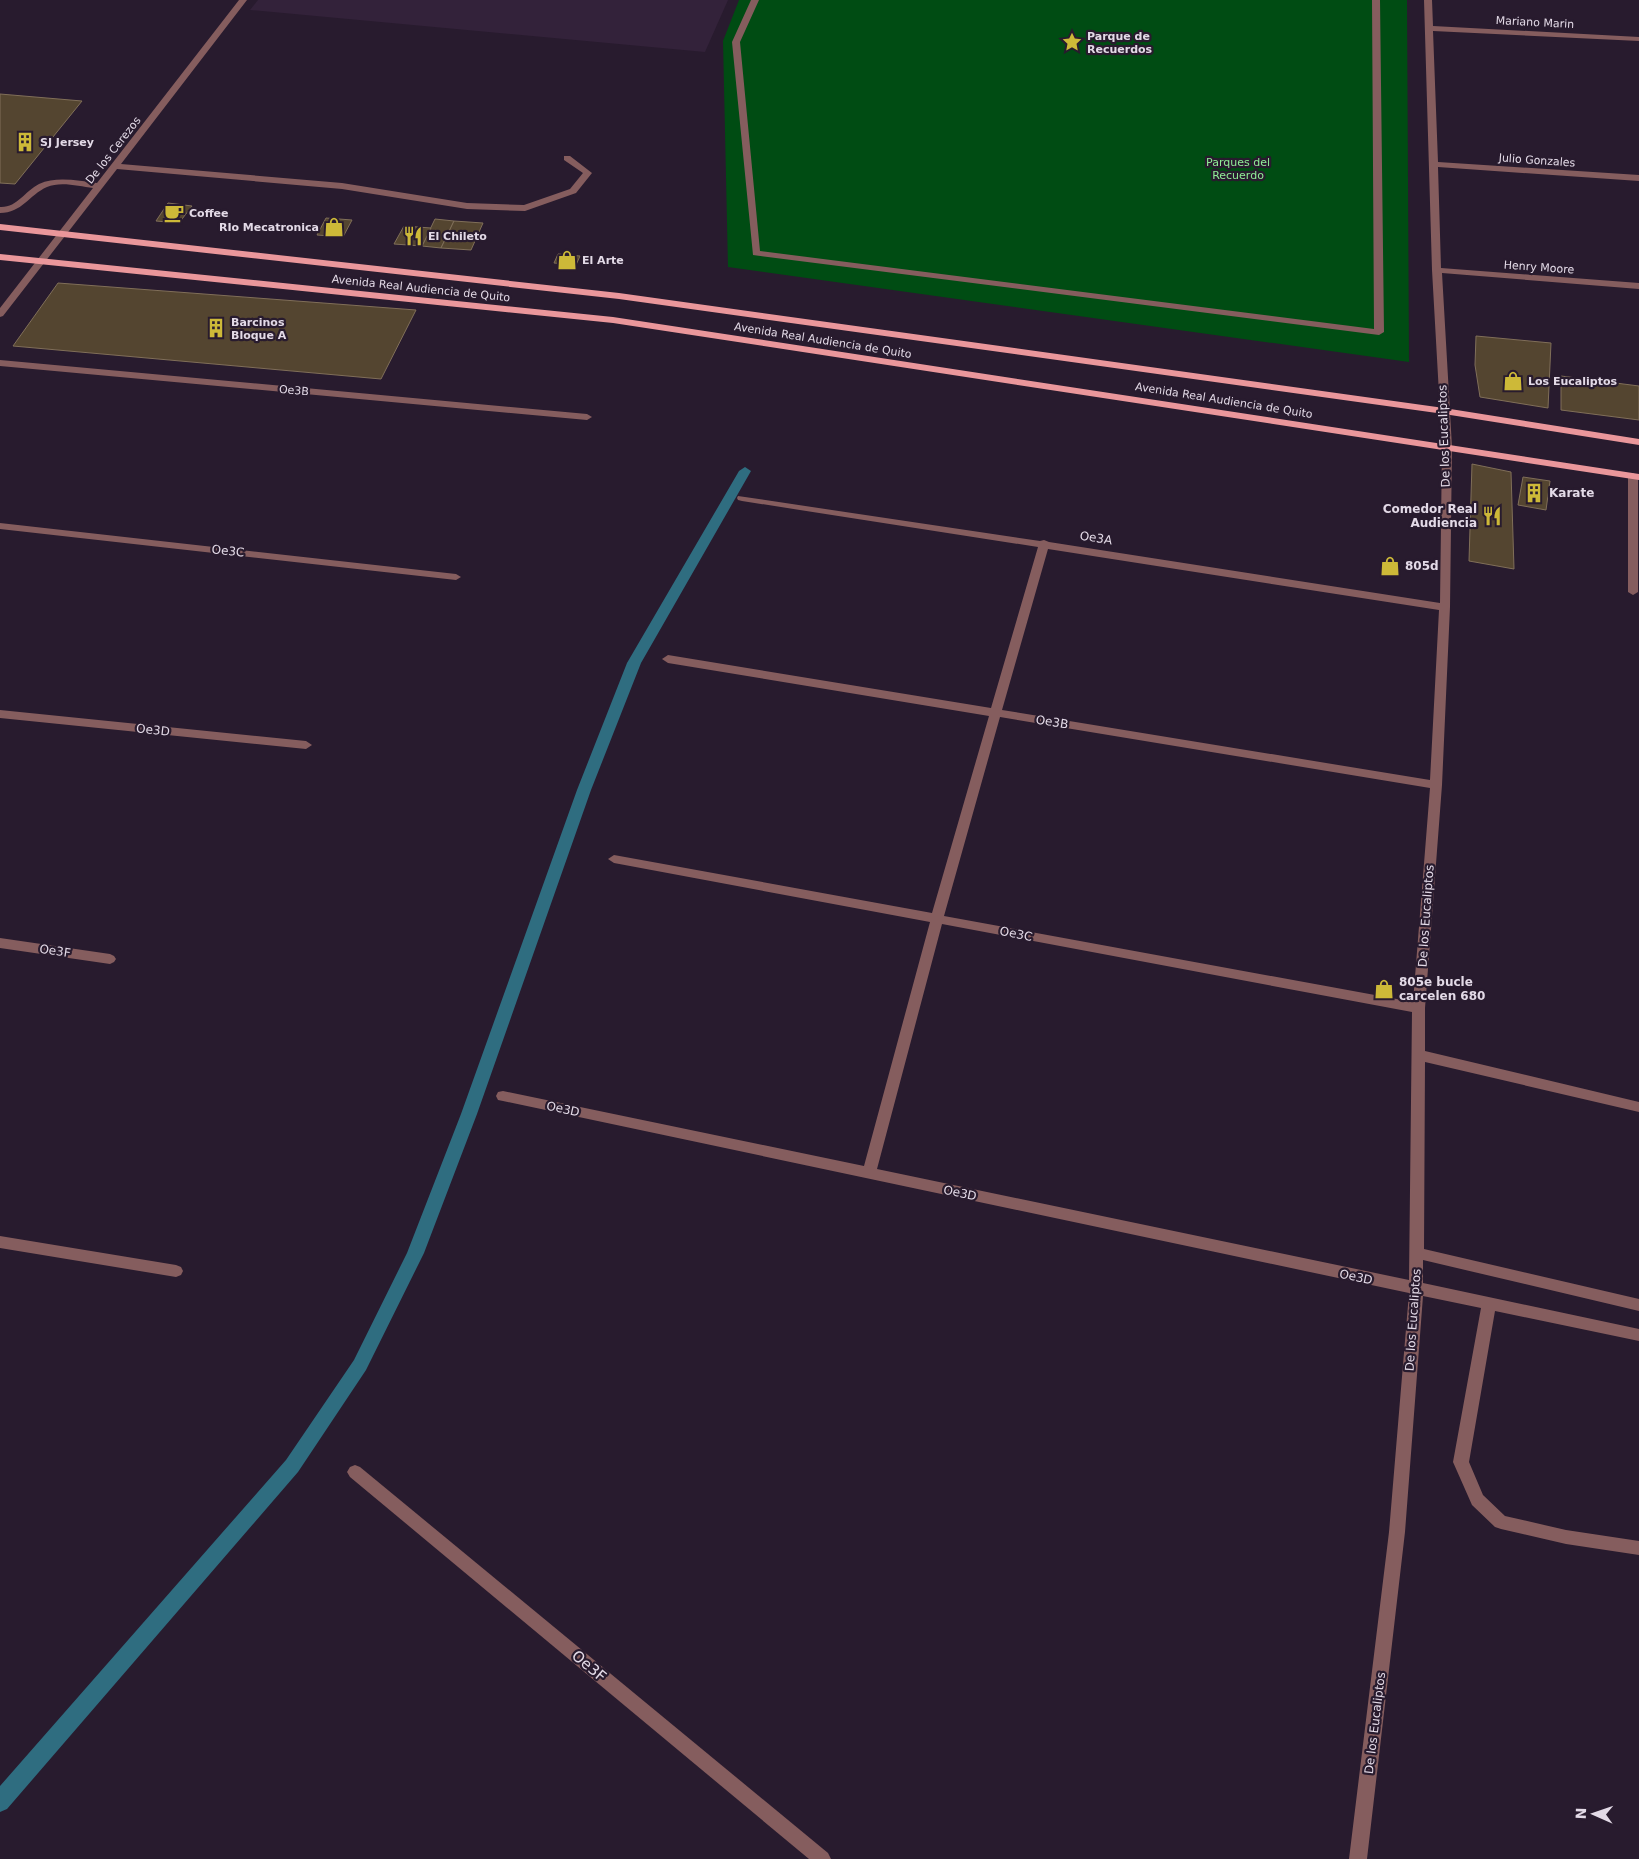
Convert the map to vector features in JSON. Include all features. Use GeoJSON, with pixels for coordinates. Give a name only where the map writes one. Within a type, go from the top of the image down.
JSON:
{"type":"FeatureCollection","features":[{"type":"Feature","properties":{"kind":"main road","name":"Avenida Real Audiencia de Quito"},"geometry":{"type":"LineString","coordinates":[[0,227],[619,296],[1444,411],[1639,442]]}},
{"type":"Feature","properties":{"kind":"main road","name":"Avenida Real Audiencia de Quito"},"geometry":{"type":"LineString","coordinates":[[0,257],[613,320],[1636,477]]}},
{"type":"Feature","properties":{"kind":"street","name":"De los Cerezos"},"geometry":{"type":"LineString","coordinates":[[0,314],[243,0]]}},
{"type":"Feature","properties":{"kind":"street"},"geometry":{"type":"LineString","coordinates":[[755,0],[736,42],[756,252],[1379,332],[1376,0]]}},
{"type":"Feature","properties":{"kind":"street","name":"De los Eucaliptos"},"geometry":{"type":"LineString","coordinates":[[1358,1859],[1398,1532],[1416,1290],[1419,1008],[1436,785],[1445,607],[1447,447],[1437,270],[1428,0]]}},
{"type":"Feature","properties":{"kind":"street","name":"Mariano Marin"},"geometry":{"type":"LineString","coordinates":[[1429,28],[1639,39]]}},
{"type":"Feature","properties":{"kind":"street"},"geometry":{"type":"LineString","coordinates":[[115,166],[342,186],[468,206],[525,208],[573,191],[588,172],[567,158]]}},
{"type":"Feature","properties":{"kind":"street","name":"Julio Gonzales"},"geometry":{"type":"LineString","coordinates":[[1434,164],[1639,178]]}},
{"type":"Feature","properties":{"kind":"street"},"geometry":{"type":"LineString","coordinates":[[0,210],[15,208],[27,196],[45,185],[71,182],[100,186]]}},
{"type":"Feature","properties":{"kind":"street","name":"Henry Moore"},"geometry":{"type":"LineString","coordinates":[[1437,270],[1639,286]]}},
{"type":"Feature","properties":{"kind":"street","name":"Oe3B"},"geometry":{"type":"LineString","coordinates":[[0,363],[587,417]]}},
{"type":"Feature","properties":{"kind":"street"},"geometry":{"type":"LineString","coordinates":[[1633,592],[1636,477]]}},
{"type":"Feature","properties":{"kind":"street","name":"Oe3A"},"geometry":{"type":"LineString","coordinates":[[742,498],[1044,543],[1445,607]]}},
{"type":"Feature","properties":{"kind":"street","name":"Oe3C"},"geometry":{"type":"LineString","coordinates":[[0,526],[456,577]]}},
{"type":"Feature","properties":{"kind":"street"},"geometry":{"type":"LineString","coordinates":[[869,1174],[937,919],[1044,543]]}},
{"type":"Feature","properties":{"kind":"street","name":"Oe3B"},"geometry":{"type":"LineString","coordinates":[[668,659],[1436,785]]}},
{"type":"Feature","properties":{"kind":"street","name":"Oe3D"},"geometry":{"type":"LineString","coordinates":[[0,714],[306,746]]}},
{"type":"Feature","properties":{"kind":"street","name":"Oe3C"},"geometry":{"type":"LineString","coordinates":[[614,859],[1419,1008]]}},
{"type":"Feature","properties":{"kind":"street","name":"Oe3F"},"geometry":{"type":"LineString","coordinates":[[0,943],[110,959]]}},
{"type":"Feature","properties":{"kind":"street"},"geometry":{"type":"LineString","coordinates":[[1418,1055],[1474,1066],[1639,1107]]}},
{"type":"Feature","properties":{"kind":"street","name":"Oe3D"},"geometry":{"type":"LineString","coordinates":[[503,1096],[1416,1290],[1489,1302],[1639,1335]]}},
{"type":"Feature","properties":{"kind":"street"},"geometry":{"type":"LineString","coordinates":[[0,1242],[176,1271]]}},
{"type":"Feature","properties":{"kind":"street"},"geometry":{"type":"LineString","coordinates":[[1417,1253],[1639,1305]]}},
{"type":"Feature","properties":{"kind":"street"},"geometry":{"type":"LineString","coordinates":[[1489,1302],[1462,1462],[1476,1500],[1501,1522],[1566,1537],[1639,1548]]}},
{"type":"Feature","properties":{"kind":"street","name":"Oe3F"},"geometry":{"type":"LineString","coordinates":[[356,1472],[822,1859]]}},
{"type":"Feature","properties":{"kind":"shaded area"},"geometry":{"type":"Polygon","coordinates":[[[258,0],[728,0],[705,52],[250,10],[258,0]]]}},
{"type":"Feature","properties":{"kind":"green space","name":"Parques del Recuerdo"},"geometry":{"type":"Polygon","coordinates":[[[739,0],[1407,0],[1409,362],[728,267],[723,41],[739,0]]]}},
{"type":"Feature","properties":{"kind":"building","name":"SJ Jersey"},"geometry":{"type":"Polygon","coordinates":[[[0,94],[82,101],[15,184],[0,183],[0,94]]]}},
{"type":"Feature","properties":{"kind":"building","name":"Coffee"},"geometry":{"type":"Polygon","coordinates":[[[168,203],[192,206],[179,223],[156,221],[168,203]]]}},
{"type":"Feature","properties":{"kind":"building","name":"RIo Mecatronica"},"geometry":{"type":"Polygon","coordinates":[[[326,218],[352,220],[343,237],[317,235],[326,218]]]}},
{"type":"Feature","properties":{"kind":"building"},"geometry":{"type":"Polygon","coordinates":[[[435,219],[454,221],[441,248],[422,246],[435,219]]]}},
{"type":"Feature","properties":{"kind":"building"},"geometry":{"type":"Polygon","coordinates":[[[454,221],[483,223],[471,250],[441,248],[454,221]]]}},
{"type":"Feature","properties":{"kind":"building","name":"El Chileto"},"geometry":{"type":"Polygon","coordinates":[[[404,226],[431,228],[422,246],[394,244],[404,226]]]}},
{"type":"Feature","properties":{"kind":"building","name":"El Arte"},"geometry":{"type":"Polygon","coordinates":[[[558,254],[580,256],[576,265],[554,263],[558,254]]]}},
{"type":"Feature","properties":{"kind":"building","name":"Barcinos Bloque A"},"geometry":{"type":"Polygon","coordinates":[[[58,283],[416,310],[381,379],[13,346],[58,283]]]}},
{"type":"Feature","properties":{"kind":"building","name":"Los Eucaliptos"},"geometry":{"type":"Polygon","coordinates":[[[1476,336],[1551,343],[1548,408],[1480,397],[1475,365],[1476,336]]]}},
{"type":"Feature","properties":{"kind":"building"},"geometry":{"type":"Polygon","coordinates":[[[1561,376],[1639,386],[1639,420],[1561,410],[1561,376]]]}},
{"type":"Feature","properties":{"kind":"building","name":"Comedor Real Audiencia"},"geometry":{"type":"Polygon","coordinates":[[[1472,464],[1511,472],[1514,569],[1469,561],[1472,464]]]}},
{"type":"Feature","properties":{"kind":"building","name":"Karate"},"geometry":{"type":"Polygon","coordinates":[[[1523,477],[1550,481],[1546,510],[1518,505],[1523,477]]]}},
{"type":"Feature","properties":{"kind":"waterway"},"geometry":{"type":"LineString","coordinates":[[0,1802],[292,1466],[360,1365],[415,1253],[469,1114],[584,790],[634,663],[745,471]]}},
{"type":"Feature","properties":{"kind":"place","name":"Parque de Recuerdos"},"geometry":{"type":"Point","coordinates":[1072,42]}},
{"type":"Feature","properties":{"kind":"place","name":"SJ Jersey"},"geometry":{"type":"Point","coordinates":[25,142]}},
{"type":"Feature","properties":{"kind":"place","name":"Coffee"},"geometry":{"type":"Point","coordinates":[174,213]}},
{"type":"Feature","properties":{"kind":"place","name":"RIo Mecatronica"},"geometry":{"type":"Point","coordinates":[334,227]}},
{"type":"Feature","properties":{"kind":"place","name":"El Chileto"},"geometry":{"type":"Point","coordinates":[413,236]}},
{"type":"Feature","properties":{"kind":"place","name":"El Arte"},"geometry":{"type":"Point","coordinates":[567,260]}},
{"type":"Feature","properties":{"kind":"place","name":"Barcinos Bloque A"},"geometry":{"type":"Point","coordinates":[216,328]}},
{"type":"Feature","properties":{"kind":"place","name":"Los Eucaliptos"},"geometry":{"type":"Point","coordinates":[1513,381]}},
{"type":"Feature","properties":{"kind":"place","name":"Karate"},"geometry":{"type":"Point","coordinates":[1534,493]}},
{"type":"Feature","properties":{"kind":"place","name":"Comedor Real Audiencia"},"geometry":{"type":"Point","coordinates":[1492,516]}},
{"type":"Feature","properties":{"kind":"place","name":"805d"},"geometry":{"type":"Point","coordinates":[1390,566]}},
{"type":"Feature","properties":{"kind":"place","name":"805e bucle carcelen 680"},"geometry":{"type":"Point","coordinates":[1384,989]}}]}
